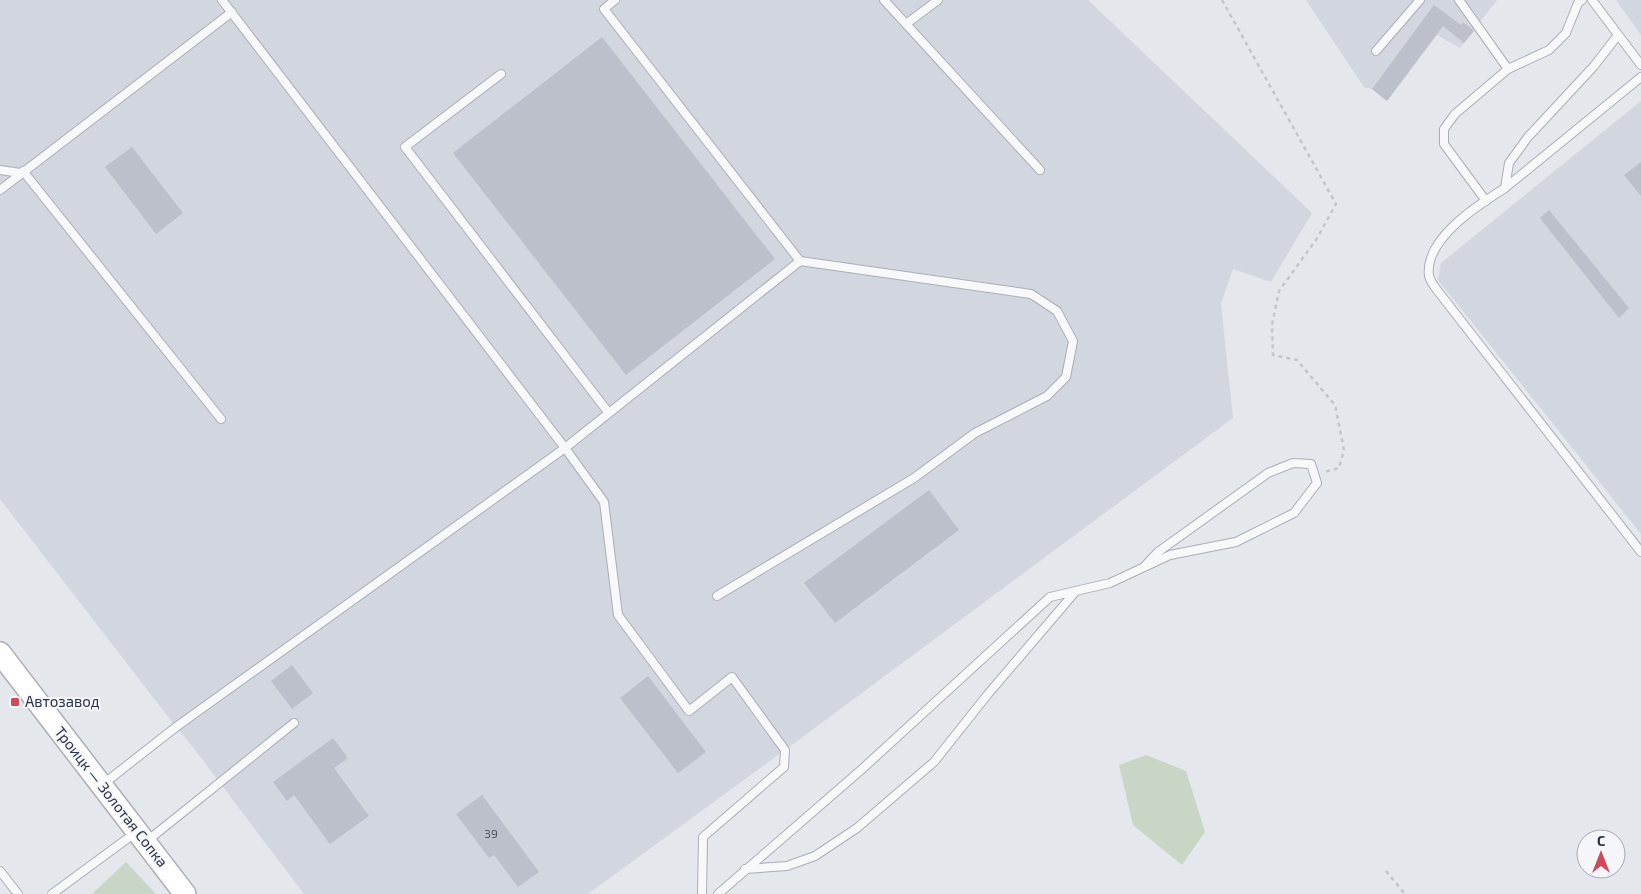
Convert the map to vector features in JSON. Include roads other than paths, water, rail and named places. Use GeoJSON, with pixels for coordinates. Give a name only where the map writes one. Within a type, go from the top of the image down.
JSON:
{"type":"FeatureCollection","features":[{"type":"Feature","properties":{"kind":"street","name":"Троицк — Золотая Сопка"},"geometry":{"type":"LineString","coordinates":[[0,653],[185,894]]}},
{"type":"Feature","properties":{"kind":"lane"},"geometry":{"type":"LineString","coordinates":[[222,0],[604,502],[618,615],[689,711],[732,677],[785,750],[784,768],[703,837],[702,894]]}},
{"type":"Feature","properties":{"kind":"lane"},"geometry":{"type":"LineString","coordinates":[[615,0],[604,9],[800,261],[1031,294],[1057,311],[1073,340],[1066,377],[1047,396],[975,434],[914,478],[717,596]]}},
{"type":"Feature","properties":{"kind":"lane"},"geometry":{"type":"LineString","coordinates":[[884,0],[1040,170]]}},
{"type":"Feature","properties":{"kind":"lane"},"geometry":{"type":"LineString","coordinates":[[906,24],[938,0]]}},
{"type":"Feature","properties":{"kind":"lane"},"geometry":{"type":"LineString","coordinates":[[1376,51],[1420,0]]}},
{"type":"Feature","properties":{"kind":"lane"},"geometry":{"type":"LineString","coordinates":[[1459,0],[1508,69]]}},
{"type":"Feature","properties":{"kind":"lane"},"geometry":{"type":"LineString","coordinates":[[1486,200],[1444,144],[1444,129],[1455,114],[1508,69],[1549,50],[1566,33],[1578,2],[1582,0]]}},
{"type":"Feature","properties":{"kind":"lane"},"geometry":{"type":"LineString","coordinates":[[1592,0],[1641,65]]}},
{"type":"Feature","properties":{"kind":"lane"},"geometry":{"type":"LineString","coordinates":[[0,190],[232,12]]}},
{"type":"Feature","properties":{"kind":"lane"},"geometry":{"type":"LineString","coordinates":[[1505,188],[1509,162],[1528,137],[1594,66],[1618,35]]}},
{"type":"Feature","properties":{"kind":"lane"},"geometry":{"type":"LineString","coordinates":[[502,74],[405,147],[608,412]]}},
{"type":"Feature","properties":{"kind":"lane"},"geometry":{"type":"LineString","coordinates":[[1641,77],[1505,188],[1486,200],[1447,232],[1431,255],[1429,276],[1437,290],[1641,552]]}},
{"type":"Feature","properties":{"kind":"lane"},"geometry":{"type":"LineString","coordinates":[[0,170],[22,172],[222,419]]}},
{"type":"Feature","properties":{"kind":"lane"},"geometry":{"type":"LineString","coordinates":[[102,785],[176,727],[564,448],[800,261]]}},
{"type":"Feature","properties":{"kind":"lane"},"geometry":{"type":"LineString","coordinates":[[718,894],[862,770],[1050,597],[1110,583],[1144,567],[1170,554],[1236,542],[1294,513],[1318,483],[1310,464],[1292,463],[1268,473],[1158,552],[1144,567]]}},
{"type":"Feature","properties":{"kind":"lane"},"geometry":{"type":"LineString","coordinates":[[745,869],[787,866],[815,856],[857,828],[934,762],[988,694],[1076,591]]}},
{"type":"Feature","properties":{"kind":"lane"},"geometry":{"type":"LineString","coordinates":[[52,894],[142,837],[294,723]]}},
{"type":"Feature","properties":{"kind":"lane"},"geometry":{"type":"LineString","coordinates":[[0,871],[18,894]]}},
{"type":"Feature","properties":{"kind":"place","name":"Автозавод"},"geometry":{"type":"Point","coordinates":[15,702]}}]}
